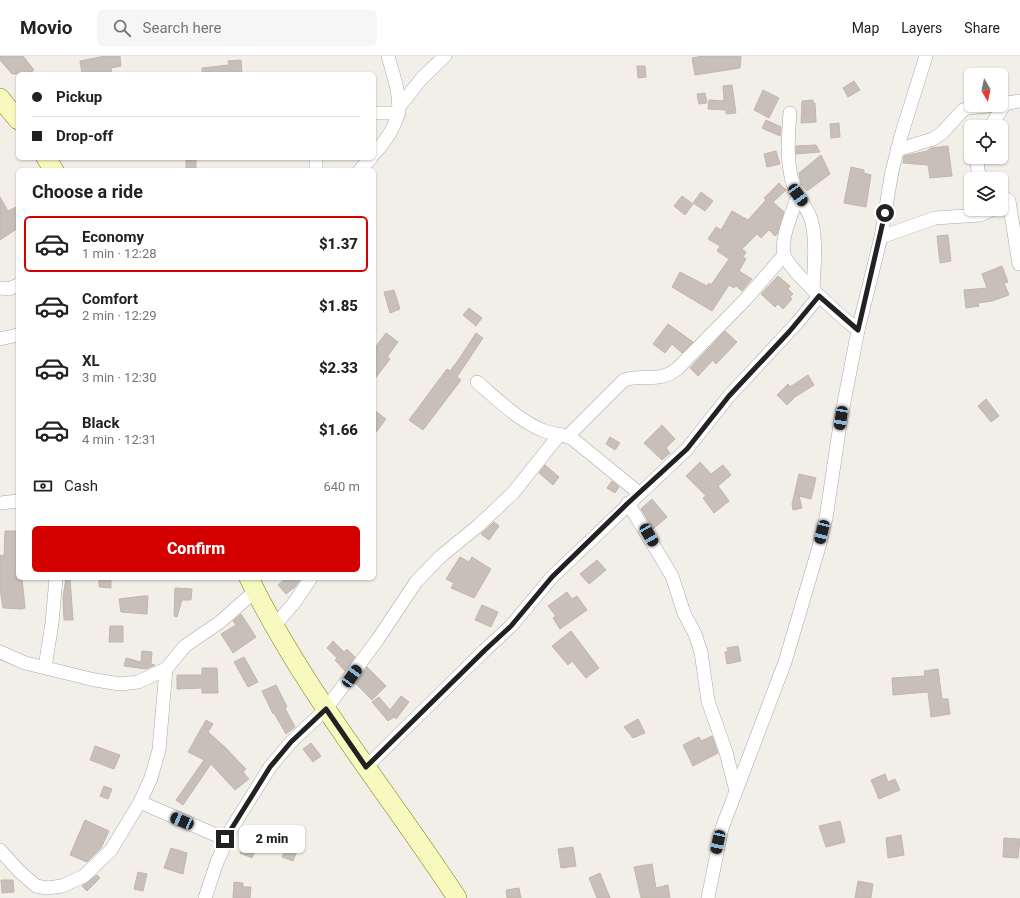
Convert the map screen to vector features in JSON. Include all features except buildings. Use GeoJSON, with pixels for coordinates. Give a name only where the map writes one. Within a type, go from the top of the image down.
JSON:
{"type":"FeatureCollection","features":[{"type":"Feature","properties":{"kind":"street"},"geometry":{"type":"LineString","coordinates":[[388,56],[400,110]]}},
{"type":"Feature","properties":{"kind":"street"},"geometry":{"type":"LineString","coordinates":[[376,152],[390,134],[400,110],[422,78],[445,56]]}},
{"type":"Feature","properties":{"kind":"street"},"geometry":{"type":"LineString","coordinates":[[708,898],[720,835],[785,662],[819,547],[826,518],[841,418],[858,330],[881,237],[897,150],[926,56]]}},
{"type":"Feature","properties":{"kind":"street"},"geometry":{"type":"LineString","coordinates":[[0,98],[16,118]]}},
{"type":"Feature","properties":{"kind":"street"},"geometry":{"type":"LineString","coordinates":[[1008,103],[1020,101]]}},
{"type":"Feature","properties":{"kind":"street"},"geometry":{"type":"LineString","coordinates":[[376,113],[400,110]]}},
{"type":"Feature","properties":{"kind":"street"},"geometry":{"type":"LineString","coordinates":[[897,150],[933,139],[942,133],[964,110]]}},
{"type":"Feature","properties":{"kind":"street"},"geometry":{"type":"LineString","coordinates":[[366,767],[511,626],[552,577],[628,503],[687,449],[729,396],[792,329],[816,293],[811,219],[798,195],[790,172],[790,114]]}},
{"type":"Feature","properties":{"kind":"street"},"geometry":{"type":"LineString","coordinates":[[362,168],[369,160]]}},
{"type":"Feature","properties":{"kind":"street"},"geometry":{"type":"LineString","coordinates":[[798,195],[783,244],[784,255],[816,293],[858,330]]}},
{"type":"Feature","properties":{"kind":"street"},"geometry":{"type":"LineString","coordinates":[[1008,199],[1020,264]]}},
{"type":"Feature","properties":{"kind":"street"},"geometry":{"type":"LineString","coordinates":[[881,237],[935,218],[965,216]]}},
{"type":"Feature","properties":{"kind":"street"},"geometry":{"type":"LineString","coordinates":[[205,898],[217,862],[227,840],[225,839],[270,767],[291,742],[326,709],[378,639],[416,582],[440,557],[479,525],[513,493],[564,435],[617,385],[624,380],[660,378],[677,369],[745,300],[784,255]]}},
{"type":"Feature","properties":{"kind":"street"},"geometry":{"type":"LineString","coordinates":[[0,288],[9,289],[16,286]]}},
{"type":"Feature","properties":{"kind":"street"},"geometry":{"type":"LineString","coordinates":[[0,339],[16,335]]}},
{"type":"Feature","properties":{"kind":"street"},"geometry":{"type":"LineString","coordinates":[[477,382],[532,425],[543,430],[564,435],[604,463],[639,493]]}},
{"type":"Feature","properties":{"kind":"street"},"geometry":{"type":"LineString","coordinates":[[0,503],[16,500]]}},
{"type":"Feature","properties":{"kind":"street"},"geometry":{"type":"LineString","coordinates":[[628,503],[672,576],[684,613],[697,638],[708,701],[726,752],[736,791]]}},
{"type":"Feature","properties":{"kind":"street"},"geometry":{"type":"LineString","coordinates":[[45,667],[52,622],[56,580]]}},
{"type":"Feature","properties":{"kind":"street"},"geometry":{"type":"LineString","coordinates":[[274,626],[294,603],[310,580]]}},
{"type":"Feature","properties":{"kind":"street"},"geometry":{"type":"LineString","coordinates":[[0,652],[25,662],[120,684],[138,682],[166,669],[185,646],[220,622],[252,584],[274,626],[326,709],[458,898]]}},
{"type":"Feature","properties":{"kind":"street"},"geometry":{"type":"LineString","coordinates":[[0,850],[19,871],[36,886],[47,888],[62,886],[84,876],[111,850],[140,802],[150,778],[158,750],[166,669]]}},
{"type":"Feature","properties":{"kind":"street"},"geometry":{"type":"LineString","coordinates":[[140,802],[225,839]]}},
{"type":"Feature","properties":{"kind":"route"},"geometry":{"type":"LineString","coordinates":[[225,839],[270,767],[291,742],[326,709],[366,767],[511,626],[552,577],[628,503],[666,470],[687,449],[701,434],[729,396],[774,350],[819,296],[858,330],[881,237],[885,213]]}}]}
